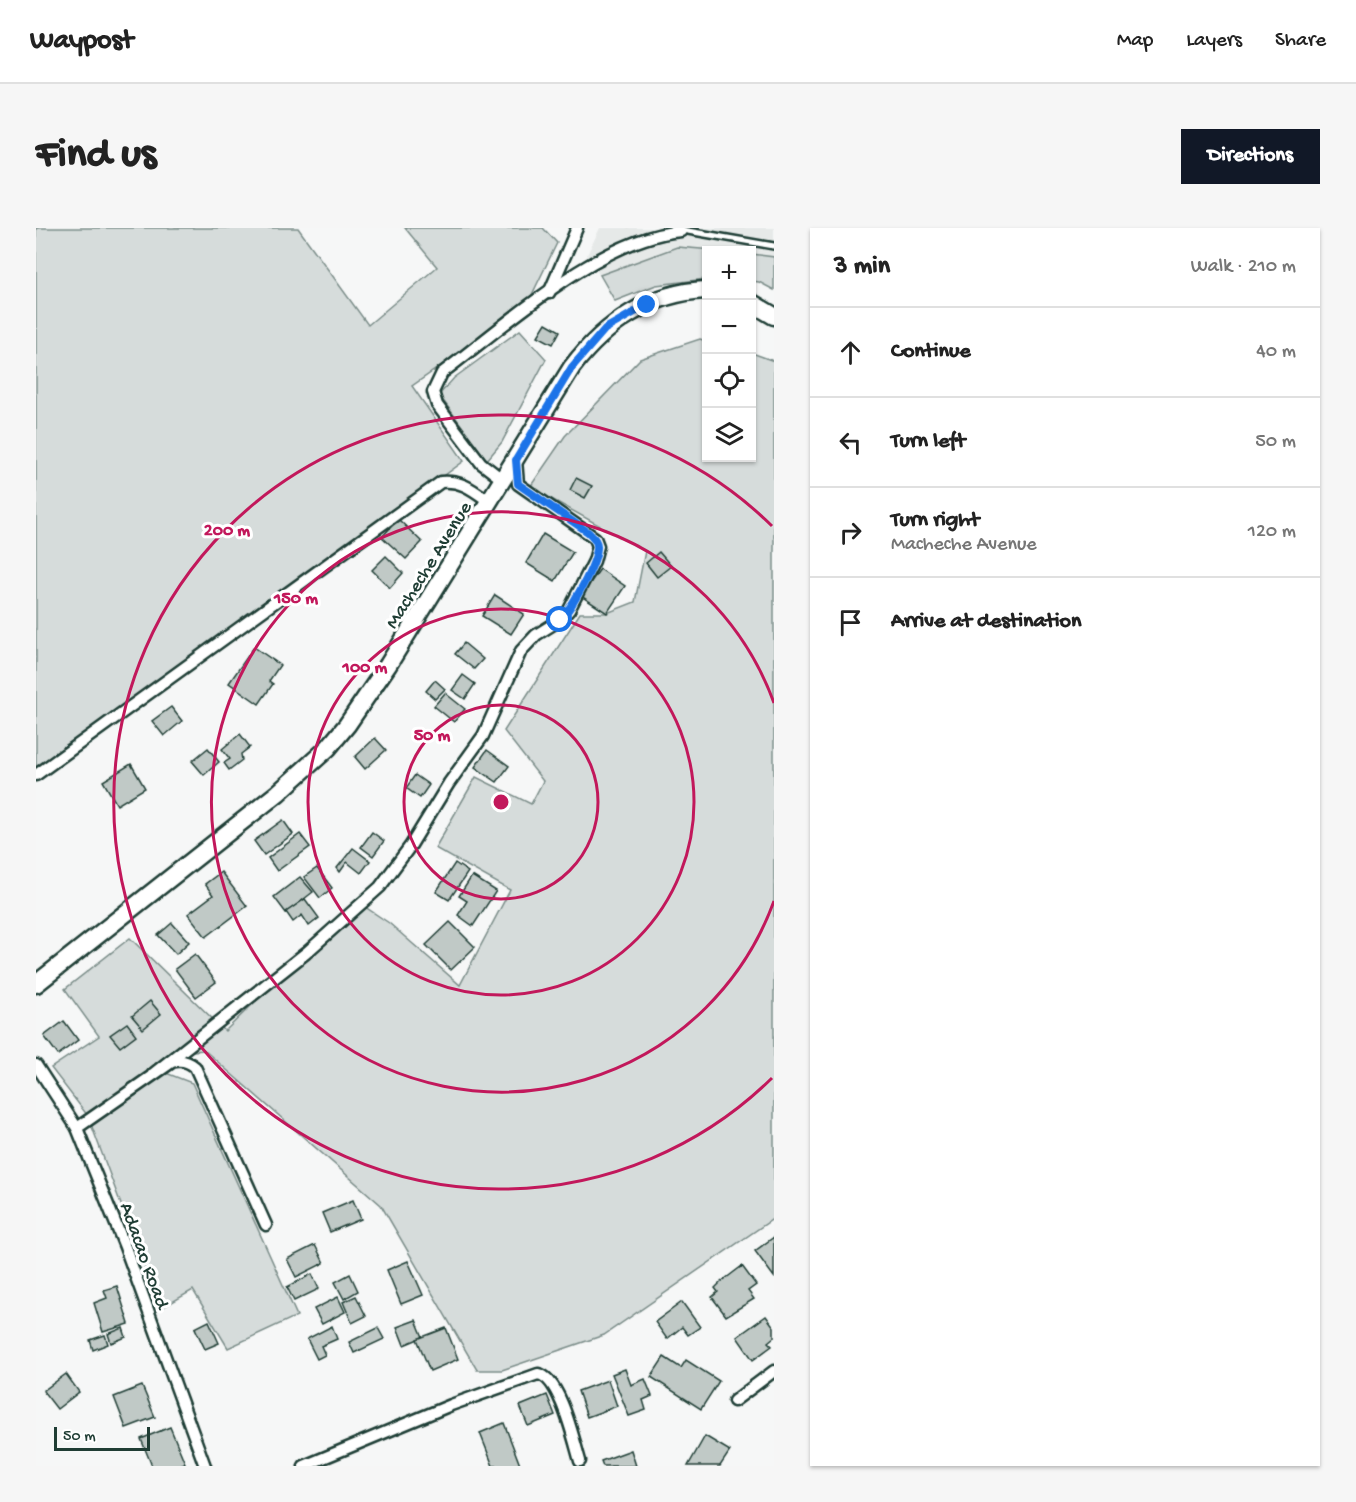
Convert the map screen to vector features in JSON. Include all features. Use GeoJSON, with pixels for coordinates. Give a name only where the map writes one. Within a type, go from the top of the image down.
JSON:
{"type":"FeatureCollection","features":[{"type":"Feature","properties":{"kind":"main road","name":"Macheche Avenue"},"geometry":{"type":"LineString","coordinates":[[36,984],[278,794],[328,748],[373,688],[572,367],[605,329],[647,305],[690,291],[702,290]]}},
{"type":"Feature","properties":{"kind":"main road"},"geometry":{"type":"LineString","coordinates":[[756,305],[774,316]]}},
{"type":"Feature","properties":{"kind":"street"},"geometry":{"type":"LineString","coordinates":[[549,293],[577,228]]}},
{"type":"Feature","properties":{"kind":"street"},"geometry":{"type":"LineString","coordinates":[[503,480],[481,463],[437,405],[433,392],[442,373],[549,293],[601,258],[637,240],[682,230]]}},
{"type":"Feature","properties":{"kind":"street"},"geometry":{"type":"LineString","coordinates":[[77,1128],[153,1074],[306,953],[380,887],[411,845],[449,783],[483,736],[521,651],[569,610],[594,561],[598,546],[595,538],[518,484],[516,460]]}},
{"type":"Feature","properties":{"kind":"street"},"geometry":{"type":"LineString","coordinates":[[36,775],[441,482],[454,481],[466,485],[490,502]]}},
{"type":"Feature","properties":{"kind":"street"},"geometry":{"type":"LineString","coordinates":[[153,1074],[177,1060],[195,1067],[266,1225]]}},
{"type":"Feature","properties":{"kind":"street","name":"Adacao Road"},"geometry":{"type":"LineString","coordinates":[[36,1065],[77,1128],[125,1247],[205,1466]]}},
{"type":"Feature","properties":{"kind":"street"},"geometry":{"type":"LineString","coordinates":[[734,1401],[774,1371]]}},
{"type":"Feature","properties":{"kind":"street"},"geometry":{"type":"LineString","coordinates":[[304,1466],[444,1408],[538,1374],[546,1377],[558,1396],[580,1461]]}},
{"type":"Feature","properties":{"kind":"lane"},"geometry":{"type":"LineString","coordinates":[[682,230],[774,246]]}},
{"type":"Feature","properties":{"kind":"shaded area"},"geometry":{"type":"Polygon","coordinates":[[[36,228],[298,228],[368,325],[437,267],[405,228],[543,228],[557,243],[526,307],[412,386],[464,461],[36,775],[36,228]]]}},
{"type":"Feature","properties":{"kind":"shaded area"},"geometry":{"type":"Polygon","coordinates":[[[600,228],[774,228],[774,290],[756,282],[756,246],[702,246],[702,279],[656,285],[615,301],[587,255],[600,228]]]}},
{"type":"Feature","properties":{"kind":"shaded area"},"geometry":{"type":"Polygon","coordinates":[[[677,247],[702,249],[702,279],[656,285],[615,301],[600,275],[677,247]]]}},
{"type":"Feature","properties":{"kind":"shaded area"},"geometry":{"type":"Polygon","coordinates":[[[756,255],[774,257],[774,290],[756,282],[756,255]]]}},
{"type":"Feature","properties":{"kind":"shaded area"},"geometry":{"type":"Polygon","coordinates":[[[520,330],[546,359],[502,442],[487,460],[439,395],[454,378],[520,330]]]}},
{"type":"Feature","properties":{"kind":"shaded area"},"geometry":{"type":"Polygon","coordinates":[[[702,340],[702,462],[756,462],[756,354],[774,361],[774,1218],[604,1335],[502,1370],[477,1370],[381,1205],[204,1050],[172,1053],[153,1068],[192,1083],[297,1316],[228,1348],[193,1290],[160,1309],[88,1116],[51,1068],[99,1036],[65,989],[130,938],[225,1031],[326,933],[362,905],[389,923],[460,985],[510,890],[435,848],[476,777],[531,804],[543,781],[504,731],[580,613],[607,613],[635,602],[645,551],[530,487],[565,436],[640,359],[702,340]]]}},
{"type":"Feature","properties":{"kind":"building"},"geometry":{"type":"Polygon","coordinates":[[[546,323],[560,331],[553,344],[538,336],[546,323]]]}},
{"type":"Feature","properties":{"kind":"building"},"geometry":{"type":"Polygon","coordinates":[[[576,478],[592,486],[585,498],[570,490],[576,478]]]}},
{"type":"Feature","properties":{"kind":"building"},"geometry":{"type":"Polygon","coordinates":[[[398,519],[422,542],[406,559],[382,537],[398,519]]]}},
{"type":"Feature","properties":{"kind":"building"},"geometry":{"type":"Polygon","coordinates":[[[543,534],[573,552],[555,581],[526,563],[543,534]]]}},
{"type":"Feature","properties":{"kind":"building"},"geometry":{"type":"Polygon","coordinates":[[[659,552],[671,566],[657,577],[646,563],[659,552]]]}},
{"type":"Feature","properties":{"kind":"building"},"geometry":{"type":"Polygon","coordinates":[[[386,556],[403,573],[390,588],[372,570],[386,556]]]}},
{"type":"Feature","properties":{"kind":"building"},"geometry":{"type":"Polygon","coordinates":[[[600,569],[625,586],[607,613],[581,596],[600,569]]]}},
{"type":"Feature","properties":{"kind":"building"},"geometry":{"type":"Polygon","coordinates":[[[495,595],[524,614],[511,634],[482,616],[495,595]]]}},
{"type":"Feature","properties":{"kind":"building"},"geometry":{"type":"Polygon","coordinates":[[[464,643],[483,659],[474,669],[455,654],[464,643]]]}},
{"type":"Feature","properties":{"kind":"building"},"geometry":{"type":"Polygon","coordinates":[[[254,647],[280,665],[269,681],[273,684],[259,704],[229,683],[254,647]]]}},
{"type":"Feature","properties":{"kind":"building"},"geometry":{"type":"Polygon","coordinates":[[[463,675],[475,684],[465,699],[452,690],[463,675]]]}},
{"type":"Feature","properties":{"kind":"building"},"geometry":{"type":"Polygon","coordinates":[[[435,680],[445,689],[435,699],[426,691],[435,680]]]}},
{"type":"Feature","properties":{"kind":"building"},"geometry":{"type":"Polygon","coordinates":[[[445,693],[465,709],[454,722],[434,706],[445,693]]]}},
{"type":"Feature","properties":{"kind":"building"},"geometry":{"type":"Polygon","coordinates":[[[171,707],[182,721],[164,736],[152,721],[171,707]]]}},
{"type":"Feature","properties":{"kind":"building"},"geometry":{"type":"Polygon","coordinates":[[[240,734],[250,747],[241,754],[242,760],[229,770],[224,763],[230,759],[222,749],[240,734]]]}},
{"type":"Feature","properties":{"kind":"building"},"geometry":{"type":"Polygon","coordinates":[[[375,738],[386,750],[365,769],[355,757],[375,738]]]}},
{"type":"Feature","properties":{"kind":"building"},"geometry":{"type":"Polygon","coordinates":[[[208,748],[219,762],[204,775],[192,761],[208,748]]]}},
{"type":"Feature","properties":{"kind":"building"},"geometry":{"type":"Polygon","coordinates":[[[487,750],[509,766],[497,782],[475,767],[487,750]]]}},
{"type":"Feature","properties":{"kind":"building"},"geometry":{"type":"Polygon","coordinates":[[[131,764],[145,788],[117,805],[103,781],[131,764]]]}},
{"type":"Feature","properties":{"kind":"building"},"geometry":{"type":"Polygon","coordinates":[[[415,775],[429,785],[420,798],[406,788],[415,775]]]}},
{"type":"Feature","properties":{"kind":"building"},"geometry":{"type":"Polygon","coordinates":[[[283,820],[293,834],[264,855],[254,841],[283,820]]]}},
{"type":"Feature","properties":{"kind":"building"},"geometry":{"type":"Polygon","coordinates":[[[372,832],[384,841],[373,856],[361,847],[372,832]]]}},
{"type":"Feature","properties":{"kind":"building"},"geometry":{"type":"Polygon","coordinates":[[[300,834],[310,847],[277,871],[268,858],[300,834]]]}},
{"type":"Feature","properties":{"kind":"building"},"geometry":{"type":"Polygon","coordinates":[[[353,848],[370,861],[361,873],[347,862],[340,872],[337,868],[353,848]]]}},
{"type":"Feature","properties":{"kind":"building"},"geometry":{"type":"Polygon","coordinates":[[[455,863],[468,872],[449,900],[436,892],[455,863]]]}},
{"type":"Feature","properties":{"kind":"building"},"geometry":{"type":"Polygon","coordinates":[[[317,868],[332,888],[320,898],[304,877],[317,868]]]}},
{"type":"Feature","properties":{"kind":"building"},"geometry":{"type":"Polygon","coordinates":[[[221,872],[247,906],[206,937],[188,914],[213,895],[205,884],[221,872]]]}},
{"type":"Feature","properties":{"kind":"building"},"geometry":{"type":"Polygon","coordinates":[[[472,876],[496,891],[473,926],[458,915],[467,901],[459,896],[472,876]]]}},
{"type":"Feature","properties":{"kind":"building"},"geometry":{"type":"Polygon","coordinates":[[[300,877],[313,892],[286,913],[274,897],[300,877]]]}},
{"type":"Feature","properties":{"kind":"building"},"geometry":{"type":"Polygon","coordinates":[[[305,899],[319,918],[309,926],[302,915],[293,922],[286,912],[305,899]]]}},
{"type":"Feature","properties":{"kind":"building"},"geometry":{"type":"Polygon","coordinates":[[[450,922],[475,947],[451,970],[426,945],[450,922]]]}},
{"type":"Feature","properties":{"kind":"building"},"geometry":{"type":"Polygon","coordinates":[[[172,923],[189,942],[176,954],[158,935],[172,923]]]}},
{"type":"Feature","properties":{"kind":"building"},"geometry":{"type":"Polygon","coordinates":[[[195,954],[216,982],[196,997],[175,969],[195,954]]]}},
{"type":"Feature","properties":{"kind":"building"},"geometry":{"type":"Polygon","coordinates":[[[150,1001],[161,1014],[143,1029],[132,1016],[150,1001]]]}},
{"type":"Feature","properties":{"kind":"building"},"geometry":{"type":"Polygon","coordinates":[[[64,1021],[78,1040],[58,1055],[44,1036],[64,1021]]]}},
{"type":"Feature","properties":{"kind":"building"},"geometry":{"type":"Polygon","coordinates":[[[127,1023],[136,1035],[120,1047],[110,1035],[127,1023]]]}},
{"type":"Feature","properties":{"kind":"building"},"geometry":{"type":"Polygon","coordinates":[[[353,1200],[361,1219],[330,1232],[322,1213],[353,1200]]]}},
{"type":"Feature","properties":{"kind":"building"},"geometry":{"type":"Polygon","coordinates":[[[774,1237],[774,1277],[755,1251],[774,1237]]]}},
{"type":"Feature","properties":{"kind":"building"},"geometry":{"type":"Polygon","coordinates":[[[315,1245],[324,1263],[296,1277],[287,1259],[315,1245]]]}},
{"type":"Feature","properties":{"kind":"building"},"geometry":{"type":"Polygon","coordinates":[[[408,1261],[423,1295],[401,1304],[387,1270],[408,1261]]]}},
{"type":"Feature","properties":{"kind":"building"},"geometry":{"type":"Polygon","coordinates":[[[742,1266],[756,1285],[748,1291],[754,1299],[726,1316],[712,1297],[718,1292],[715,1288],[742,1266]]]}},
{"type":"Feature","properties":{"kind":"building"},"geometry":{"type":"Polygon","coordinates":[[[312,1274],[319,1289],[294,1301],[287,1287],[312,1274]]]}},
{"type":"Feature","properties":{"kind":"building"},"geometry":{"type":"Polygon","coordinates":[[[350,1274],[358,1291],[344,1299],[335,1282],[350,1274]]]}},
{"type":"Feature","properties":{"kind":"building"},"geometry":{"type":"Polygon","coordinates":[[[117,1286],[129,1324],[103,1332],[94,1303],[107,1298],[104,1290],[117,1286]]]}},
{"type":"Feature","properties":{"kind":"building"},"geometry":{"type":"Polygon","coordinates":[[[356,1296],[366,1316],[352,1323],[343,1302],[356,1296]]]}},
{"type":"Feature","properties":{"kind":"building"},"geometry":{"type":"Polygon","coordinates":[[[338,1297],[345,1312],[322,1324],[314,1309],[338,1297]]]}},
{"type":"Feature","properties":{"kind":"building"},"geometry":{"type":"Polygon","coordinates":[[[682,1302],[700,1327],[688,1335],[682,1327],[667,1339],[655,1322],[682,1302]]]}},
{"type":"Feature","properties":{"kind":"building"},"geometry":{"type":"Polygon","coordinates":[[[766,1316],[774,1327],[774,1337],[768,1342],[772,1346],[753,1360],[737,1337],[766,1316]]]}},
{"type":"Feature","properties":{"kind":"building"},"geometry":{"type":"Polygon","coordinates":[[[416,1320],[423,1337],[404,1345],[397,1327],[416,1320]]]}},
{"type":"Feature","properties":{"kind":"building"},"geometry":{"type":"Polygon","coordinates":[[[209,1321],[219,1343],[205,1349],[195,1328],[209,1321]]]}},
{"type":"Feature","properties":{"kind":"building"},"geometry":{"type":"Polygon","coordinates":[[[332,1326],[337,1339],[321,1346],[325,1355],[317,1359],[307,1339],[332,1326]]]}},
{"type":"Feature","properties":{"kind":"building"},"geometry":{"type":"Polygon","coordinates":[[[123,1328],[126,1337],[111,1343],[108,1334],[123,1328]]]}},
{"type":"Feature","properties":{"kind":"building"},"geometry":{"type":"Polygon","coordinates":[[[378,1328],[384,1339],[354,1353],[349,1342],[378,1328]]]}},
{"type":"Feature","properties":{"kind":"building"},"geometry":{"type":"Polygon","coordinates":[[[446,1328],[458,1359],[430,1371],[417,1339],[446,1328]]]}},
{"type":"Feature","properties":{"kind":"building"},"geometry":{"type":"Polygon","coordinates":[[[105,1335],[108,1344],[93,1350],[90,1340],[105,1335]]]}},
{"type":"Feature","properties":{"kind":"building"},"geometry":{"type":"Polygon","coordinates":[[[664,1357],[681,1368],[686,1360],[719,1381],[701,1409],[651,1377],[664,1357]]]}},
{"type":"Feature","properties":{"kind":"building"},"geometry":{"type":"Polygon","coordinates":[[[625,1369],[631,1385],[645,1379],[652,1396],[643,1400],[646,1410],[629,1416],[612,1374],[625,1369]]]}},
{"type":"Feature","properties":{"kind":"building"},"geometry":{"type":"Polygon","coordinates":[[[66,1374],[79,1392],[57,1409],[43,1391],[66,1374]]]}},
{"type":"Feature","properties":{"kind":"building"},"geometry":{"type":"Polygon","coordinates":[[[608,1380],[617,1406],[587,1417],[578,1391],[608,1380]]]}},
{"type":"Feature","properties":{"kind":"building"},"geometry":{"type":"Polygon","coordinates":[[[142,1386],[155,1417],[126,1428],[114,1397],[142,1386]]]}},
{"type":"Feature","properties":{"kind":"building"},"geometry":{"type":"Polygon","coordinates":[[[547,1395],[555,1415],[528,1426],[520,1406],[547,1395]]]}},
{"type":"Feature","properties":{"kind":"building"},"geometry":{"type":"Polygon","coordinates":[[[504,1423],[520,1465],[493,1466],[480,1433],[504,1423]]]}},
{"type":"Feature","properties":{"kind":"building"},"geometry":{"type":"Polygon","coordinates":[[[170,1427],[185,1463],[178,1466],[152,1466],[141,1439],[170,1427]]]}},
{"type":"Feature","properties":{"kind":"building"},"geometry":{"type":"Polygon","coordinates":[[[705,1436],[730,1451],[720,1466],[688,1466],[705,1436]]]}},
{"type":"Feature","properties":{"kind":"building"},"geometry":{"type":"Polygon","coordinates":[[[631,1450],[636,1466],[603,1466],[601,1461],[631,1450]]]}},
{"type":"Feature","properties":{"kind":"route"},"geometry":{"type":"LineString","coordinates":[[560,620],[569,610],[594,561],[598,546],[595,538],[588,532],[576,526],[518,484],[515,477],[516,460],[572,367],[587,347],[605,329],[647,305]]}}]}
